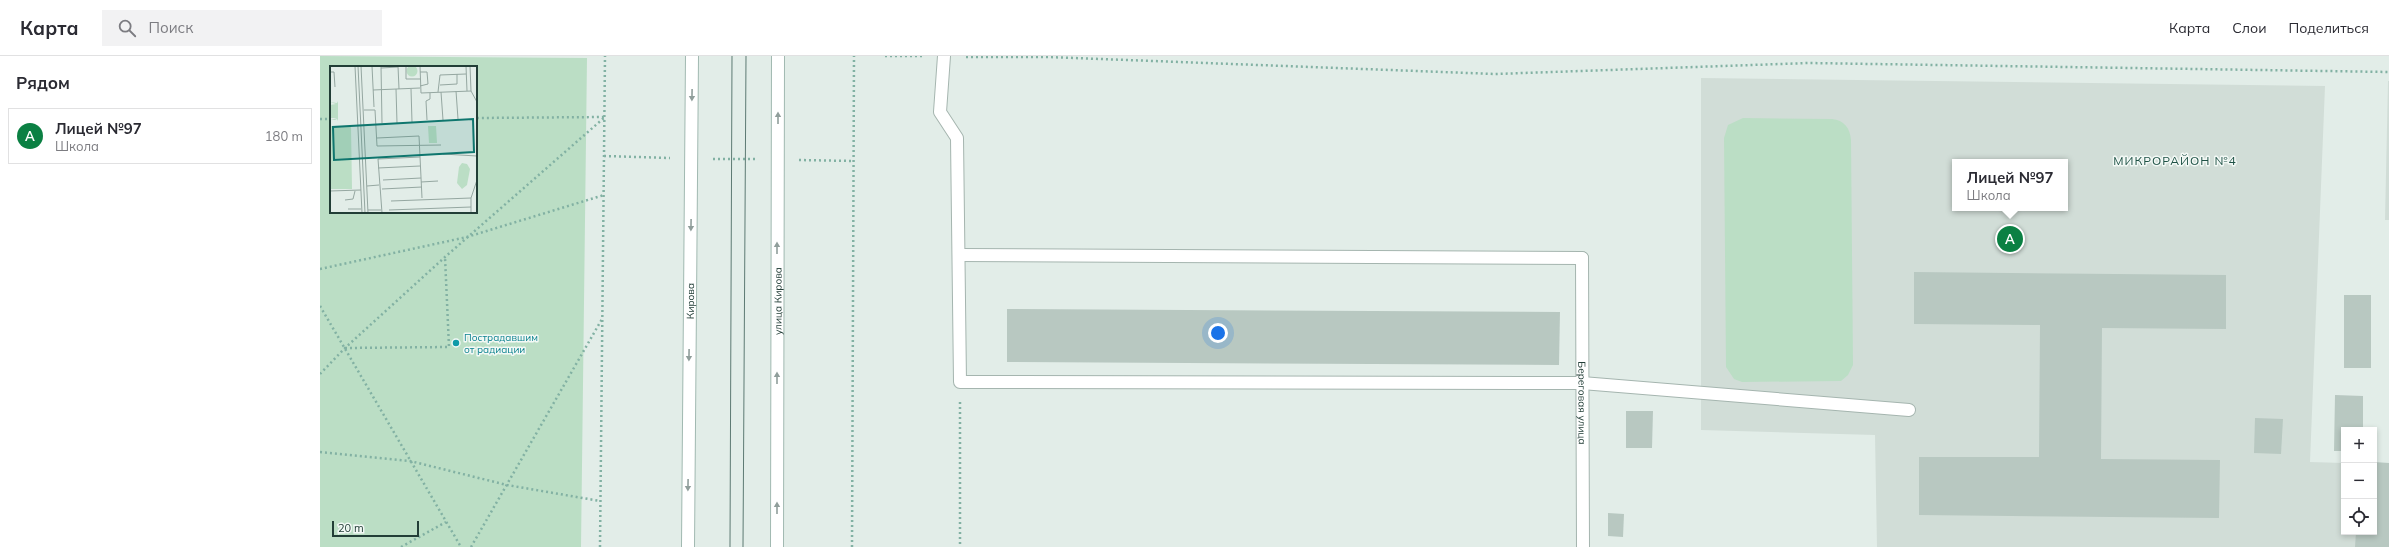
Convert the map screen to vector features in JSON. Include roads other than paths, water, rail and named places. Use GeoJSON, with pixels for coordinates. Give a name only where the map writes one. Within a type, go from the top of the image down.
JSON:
{"type":"FeatureCollection","features":[{"type":"Feature","properties":{"kind":"main road","name":"Кирова"},"geometry":{"type":"LineString","coordinates":[[688,547],[692,56]]}},
{"type":"Feature","properties":{"kind":"main road","name":"улица Кирова"},"geometry":{"type":"LineString","coordinates":[[777,547],[778,56]]}},
{"type":"Feature","properties":{"kind":"main road"},"geometry":{"type":"LineString","coordinates":[[944,56],[940,112],[957,138],[960,382],[1582,383],[1910,410]]}},
{"type":"Feature","properties":{"kind":"main road","name":"Береговая улица"},"geometry":{"type":"LineString","coordinates":[[959,255],[1582,258],[1583,547]]}},
{"type":"Feature","properties":{"kind":"tram line"},"geometry":{"type":"LineString","coordinates":[[730,547],[732,56]]}},
{"type":"Feature","properties":{"kind":"tram line"},"geometry":{"type":"LineString","coordinates":[[743,547],[746,56]]}},
{"type":"Feature","properties":{"kind":"place","name":"Лицей №97"},"geometry":{"type":"Point","coordinates":[2010,239]}},
{"type":"Feature","properties":{"kind":"place","name":"Пострадавшим от радиации"},"geometry":{"type":"Point","coordinates":[456,343]}},
{"type":"Feature","properties":{"kind":"district","name":"МИКРОРАЙОН №4"},"geometry":{"type":"Point","coordinates":[2175,160]}}]}
